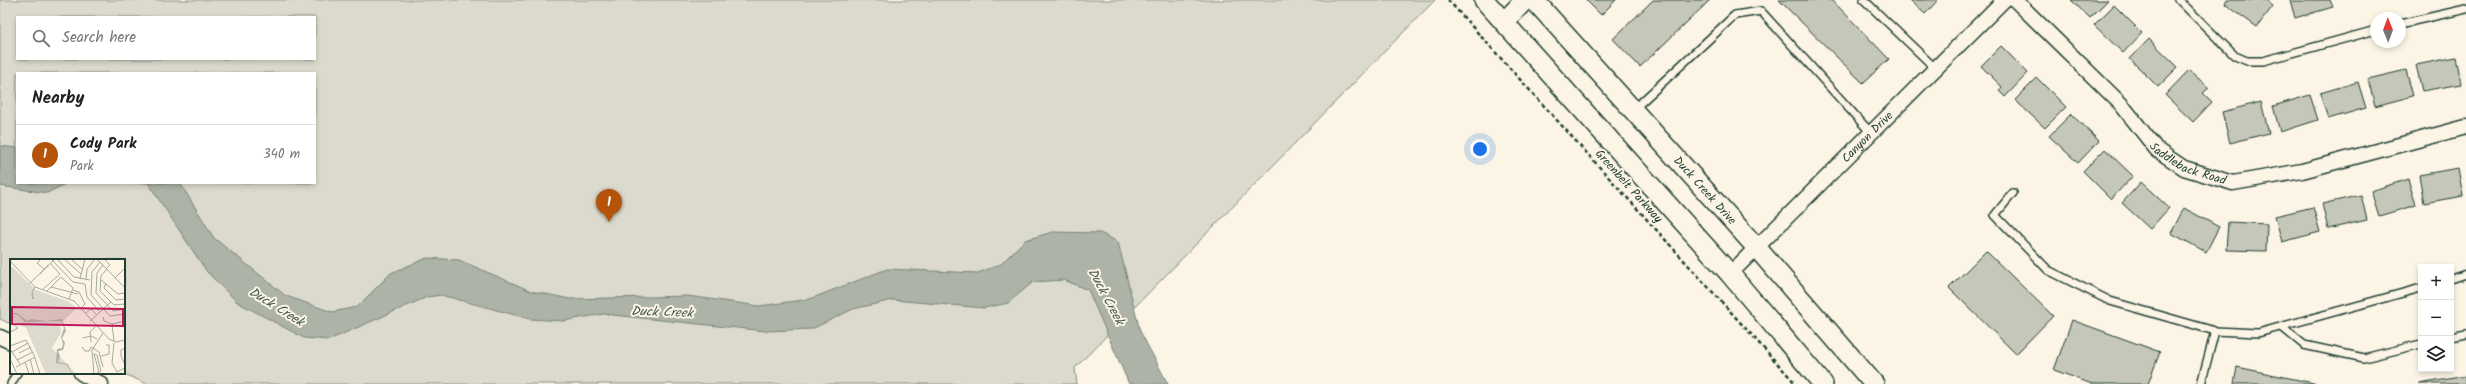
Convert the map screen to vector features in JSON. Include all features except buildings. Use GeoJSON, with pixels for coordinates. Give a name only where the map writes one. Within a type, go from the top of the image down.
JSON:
{"type":"FeatureCollection","features":[{"type":"Feature","properties":{"kind":"main road"},"geometry":{"type":"LineString","coordinates":[[1484,0],[1730,274],[1823,384]]}},
{"type":"Feature","properties":{"kind":"main road"},"geometry":{"type":"LineString","coordinates":[[1504,22],[1525,0]]}},
{"type":"Feature","properties":{"kind":"main road","name":"Duck Creek Drive"},"geometry":{"type":"LineString","coordinates":[[1534,0],[1756,247],[1874,384]]}},
{"type":"Feature","properties":{"kind":"street","name":"Canyon Drive"},"geometry":{"type":"LineString","coordinates":[[1730,274],[2004,0]]}},
{"type":"Feature","properties":{"kind":"street","name":"Saddleback Road"},"geometry":{"type":"LineString","coordinates":[[2015,0],[2121,104],[2157,150],[2184,168],[2233,183],[2302,170],[2466,127]]}},
{"type":"Feature","properties":{"kind":"street"},"geometry":{"type":"LineString","coordinates":[[0,337],[10,342]]}},
{"type":"Feature","properties":{"kind":"street"},"geometry":{"type":"LineString","coordinates":[[83,374],[100,384]]}},
{"type":"Feature","properties":{"kind":"lane"},"geometry":{"type":"LineString","coordinates":[[1864,0],[1935,68]]}},
{"type":"Feature","properties":{"kind":"lane"},"geometry":{"type":"LineString","coordinates":[[2179,0],[2234,56],[2247,61],[2263,61],[2370,32]]}},
{"type":"Feature","properties":{"kind":"lane"},"geometry":{"type":"LineString","coordinates":[[2406,23],[2466,8]]}},
{"type":"Feature","properties":{"kind":"lane"},"geometry":{"type":"LineString","coordinates":[[1633,110],[1735,15],[1761,11],[1871,133]]}},
{"type":"Feature","properties":{"kind":"lane"},"geometry":{"type":"LineString","coordinates":[[2013,192],[1995,216],[2048,270],[2110,301],[2215,330],[2258,334],[2418,289]]}},
{"type":"Feature","properties":{"kind":"lane"},"geometry":{"type":"LineString","coordinates":[[2454,278],[2466,274]]}},
{"type":"Feature","properties":{"kind":"lane"},"geometry":{"type":"LineString","coordinates":[[2283,328],[2304,345],[2364,358],[2418,345]]}},
{"type":"Feature","properties":{"kind":"lane"},"geometry":{"type":"LineString","coordinates":[[2201,384],[2215,330]]}},
{"type":"Feature","properties":{"kind":"lane"},"geometry":{"type":"LineString","coordinates":[[2454,336],[2466,334]]}},
{"type":"Feature","properties":{"kind":"lane"},"geometry":{"type":"LineString","coordinates":[[11,384],[16,374]]}},
{"type":"Feature","properties":{"kind":"path","name":"Greenbelt Parkway"},"geometry":{"type":"LineString","coordinates":[[1448,0],[1796,384]]}},
{"type":"Feature","properties":{"kind":"shaded area"},"geometry":{"type":"Polygon","coordinates":[[[0,0],[1435,0],[1075,368],[1077,384],[147,384],[124,374],[125,259],[10,259],[10,324],[0,319],[0,0]]]}},
{"type":"Feature","properties":{"kind":"water"},"geometry":{"type":"Polygon","coordinates":[[[0,146],[16,148],[16,184],[65,184],[47,193],[0,186],[0,146]]]}},
{"type":"Feature","properties":{"kind":"water","name":"Duck Creek"},"geometry":{"type":"Polygon","coordinates":[[[149,184],[181,184],[214,238],[286,296],[332,312],[357,307],[391,273],[427,258],[459,260],[531,291],[570,299],[688,296],[759,306],[810,299],[887,269],[978,273],[1001,264],[1025,240],[1053,232],[1100,233],[1118,242],[1140,331],[1168,384],[1129,384],[1088,290],[1064,280],[1033,282],[1008,303],[984,308],[893,300],[853,309],[812,329],[766,331],[603,314],[563,321],[530,319],[441,295],[427,297],[329,340],[304,338],[237,302],[207,272],[149,184]]]}},
{"type":"Feature","properties":{"kind":"place","name":"Cody Park"},"geometry":{"type":"Point","coordinates":[609,222]}}]}
